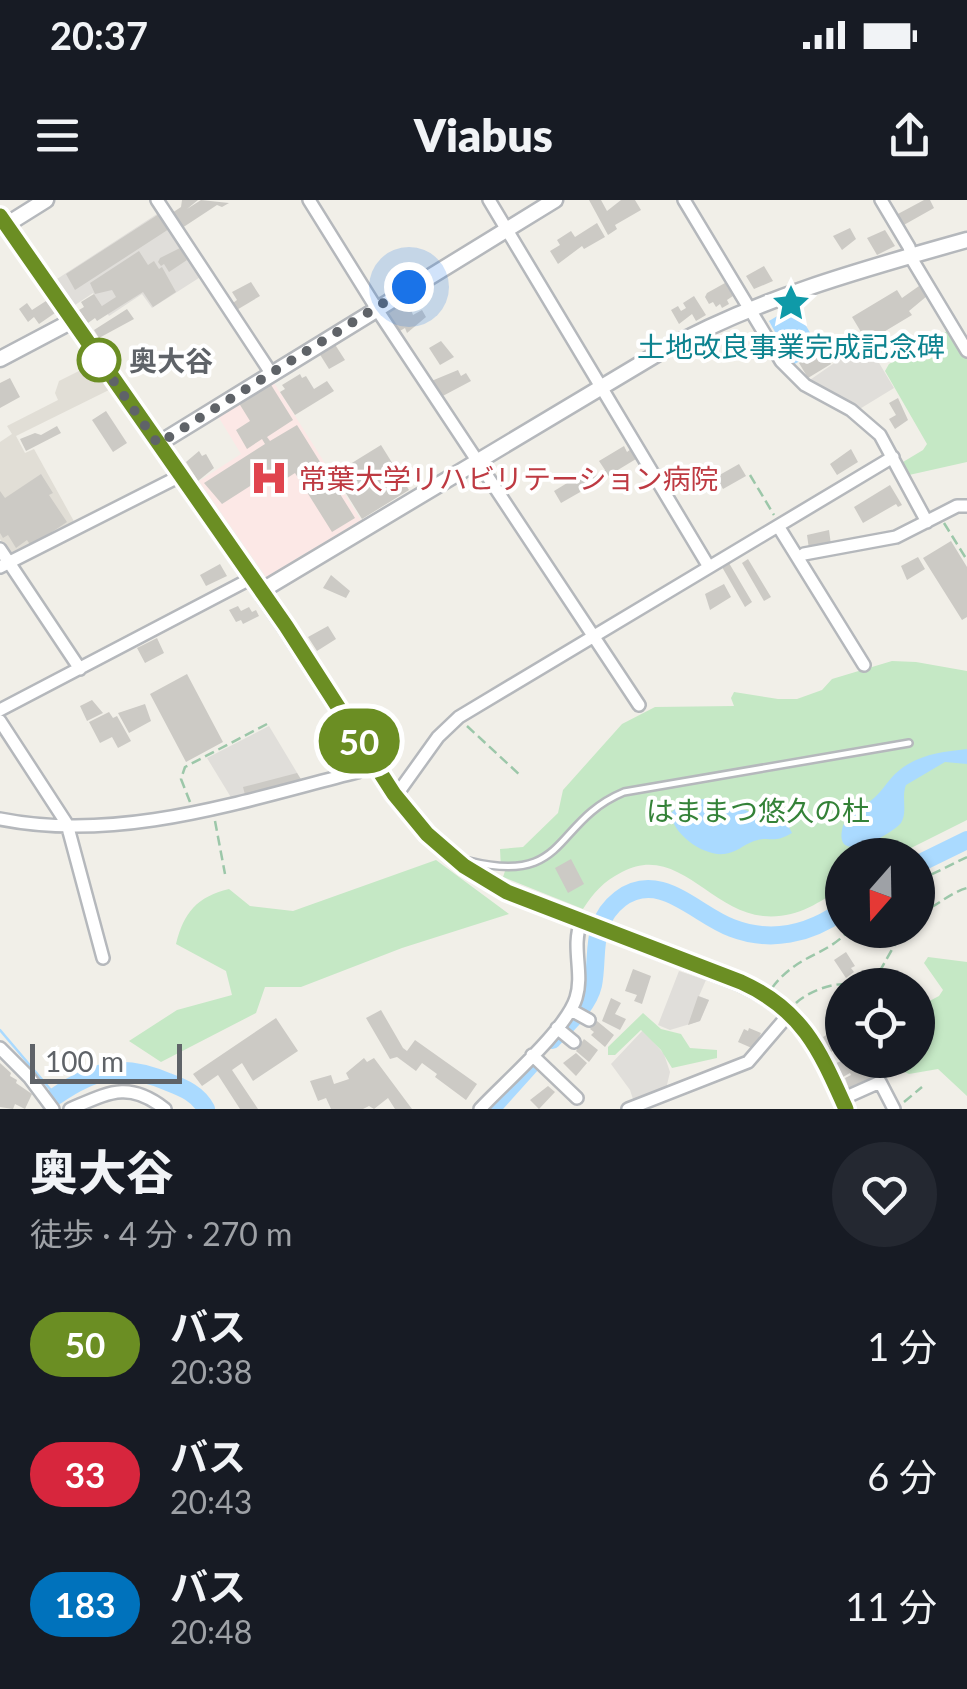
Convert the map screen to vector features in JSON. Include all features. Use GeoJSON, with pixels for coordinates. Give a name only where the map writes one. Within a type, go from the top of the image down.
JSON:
{"type":"FeatureCollection","features":[{"type":"Feature","properties":{"kind":"main road"},"geometry":{"type":"LineString","coordinates":[[3,221],[415,822],[451,856],[503,890],[767,996],[789,1012],[818,1048],[844,1104]]}},
{"type":"Feature","properties":{"kind":"street"},"geometry":{"type":"LineString","coordinates":[[3,221],[46,200]]}},
{"type":"Feature","properties":{"kind":"street"},"geometry":{"type":"LineString","coordinates":[[157,200],[270,373]]}},
{"type":"Feature","properties":{"kind":"street"},"geometry":{"type":"LineString","coordinates":[[308,200],[639,706]]}},
{"type":"Feature","properties":{"kind":"street"},"geometry":{"type":"LineString","coordinates":[[489,200],[708,567]]}},
{"type":"Feature","properties":{"kind":"street"},"geometry":{"type":"LineString","coordinates":[[158,444],[555,200]]}},
{"type":"Feature","properties":{"kind":"street"},"geometry":{"type":"LineString","coordinates":[[684,200],[788,370],[815,393],[861,417],[880,435],[927,522]]}},
{"type":"Feature","properties":{"kind":"street"},"geometry":{"type":"LineString","coordinates":[[881,200],[967,351]]}},
{"type":"Feature","properties":{"kind":"street"},"geometry":{"type":"LineString","coordinates":[[0,710],[256,585],[478,462],[684,339],[814,283],[967,240]]}},
{"type":"Feature","properties":{"kind":"street"},"geometry":{"type":"LineString","coordinates":[[0,359],[72,321]]}},
{"type":"Feature","properties":{"kind":"street"},"geometry":{"type":"LineString","coordinates":[[394,794],[445,728],[459,717],[893,457]]}},
{"type":"Feature","properties":{"kind":"street"},"geometry":{"type":"LineString","coordinates":[[5,565],[180,476]]}},
{"type":"Feature","properties":{"kind":"street"},"geometry":{"type":"LineString","coordinates":[[798,558],[896,537],[957,506],[967,506]]}},
{"type":"Feature","properties":{"kind":"street"},"geometry":{"type":"LineString","coordinates":[[779,525],[864,666]]}},
{"type":"Feature","properties":{"kind":"street"},"geometry":{"type":"LineString","coordinates":[[0,548],[5,565],[80,668]]}},
{"type":"Feature","properties":{"kind":"street"},"geometry":{"type":"LineString","coordinates":[[0,721],[68,824],[103,958]]}},
{"type":"Feature","properties":{"kind":"street"},"geometry":{"type":"LineString","coordinates":[[0,818],[37,826],[138,822],[357,772],[372,762]]}},
{"type":"Feature","properties":{"kind":"street"},"geometry":{"type":"LineString","coordinates":[[480,1109],[571,1010],[579,981],[575,946],[586,923]]}},
{"type":"Feature","properties":{"kind":"street"},"geometry":{"type":"LineString","coordinates":[[571,1010],[589,1020]]}},
{"type":"Feature","properties":{"kind":"street"},"geometry":{"type":"LineString","coordinates":[[628,1109],[748,1062],[789,1012]]}},
{"type":"Feature","properties":{"kind":"street"},"geometry":{"type":"LineString","coordinates":[[557,1028],[574,1042]]}},
{"type":"Feature","properties":{"kind":"street"},"geometry":{"type":"LineString","coordinates":[[0,1048],[51,1107]]}},
{"type":"Feature","properties":{"kind":"street"},"geometry":{"type":"LineString","coordinates":[[532,1055],[577,1098]]}},
{"type":"Feature","properties":{"kind":"street"},"geometry":{"type":"LineString","coordinates":[[844,1104],[880,1082],[894,1109]]}},
{"type":"Feature","properties":{"kind":"street"},"geometry":{"type":"LineString","coordinates":[[70,1109],[110,1092],[129,1090],[165,1109]]}},
{"type":"Feature","properties":{"kind":"lane"},"geometry":{"type":"LineString","coordinates":[[451,856],[514,869],[553,852],[598,806],[624,792],[909,743]]}},
{"type":"Feature","properties":{"kind":"lane"},"geometry":{"type":"LineString","coordinates":[[503,890],[514,869]]}},
{"type":"Feature","properties":{"kind":"path"},"geometry":{"type":"LineString","coordinates":[[750,476],[779,525]]}},
{"type":"Feature","properties":{"kind":"path"},"geometry":{"type":"LineString","coordinates":[[940,515],[967,560]]}},
{"type":"Feature","properties":{"kind":"path"},"geometry":{"type":"LineString","coordinates":[[459,717],[522,776]]}},
{"type":"Feature","properties":{"kind":"path"},"geometry":{"type":"LineString","coordinates":[[194,812],[181,779],[182,770],[267,724]]}},
{"type":"Feature","properties":{"kind":"path"},"geometry":{"type":"LineString","coordinates":[[212,808],[225,874]]}},
{"type":"Feature","properties":{"kind":"path"},"geometry":{"type":"LineString","coordinates":[[935,873],[967,857]]}},
{"type":"Feature","properties":{"kind":"path"},"geometry":{"type":"LineString","coordinates":[[935,907],[967,888]]}},
{"type":"Feature","properties":{"kind":"path"},"geometry":{"type":"LineString","coordinates":[[767,996],[794,964],[825,948]]}},
{"type":"Feature","properties":{"kind":"path"},"geometry":{"type":"LineString","coordinates":[[789,1012],[804,996],[825,988]]}},
{"type":"Feature","properties":{"kind":"path"},"geometry":{"type":"LineString","coordinates":[[894,1109],[922,1087]]}},
{"type":"Feature","properties":{"kind":"shaded area"},"geometry":{"type":"Polygon","coordinates":[[[160,212],[202,276],[152,308],[142,294],[109,316],[93,293],[75,305],[57,279],[160,212]]]}},
{"type":"Feature","properties":{"kind":"shaded area"},"geometry":{"type":"Polygon","coordinates":[[[866,341],[894,388],[858,410],[807,382],[866,341]]]}},
{"type":"Feature","properties":{"kind":"shaded area"},"geometry":{"type":"Polygon","coordinates":[[[93,364],[111,389],[16,436],[25,453],[34,449],[76,525],[10,554],[0,539],[0,442],[12,434],[7,426],[58,400],[55,393],[59,381],[93,364]]]}},
{"type":"Feature","properties":{"kind":"shaded area","name":"常葉大学リハビリテーション病院"},"geometry":{"type":"Polygon","coordinates":[[[271,378],[361,520],[266,577],[199,481],[241,454],[216,413],[271,378]]]}},
{"type":"Feature","properties":{"kind":"shaded area"},"geometry":{"type":"Polygon","coordinates":[[[269,726],[302,781],[232,799],[207,758],[269,726]]]}},
{"type":"Feature","properties":{"kind":"shaded area"},"geometry":{"type":"Polygon","coordinates":[[[679,971],[706,980],[699,996],[709,1000],[700,1021],[670,1030],[658,1025],[679,971]]]}},
{"type":"Feature","properties":{"kind":"shaded area"},"geometry":{"type":"Polygon","coordinates":[[[643,1030],[664,1054],[670,1072],[666,1089],[634,1102],[611,1064],[643,1030]]]}},
{"type":"Feature","properties":{"kind":"green space"},"geometry":{"type":"Polygon","coordinates":[[[947,331],[954,335],[967,357],[967,462],[909,475],[903,462],[927,444],[885,371],[889,364],[947,331]]]}},
{"type":"Feature","properties":{"kind":"green space","name":"はままつ悠久の杜"},"geometry":{"type":"Polygon","coordinates":[[[892,661],[967,671],[967,820],[931,838],[825,838],[825,898],[785,915],[763,916],[744,911],[660,866],[642,865],[622,872],[600,888],[583,909],[503,877],[500,849],[523,847],[558,813],[563,790],[622,724],[655,707],[734,706],[734,692],[797,699],[822,690],[832,679],[892,661]]]}},
{"type":"Feature","properties":{"kind":"green space"},"geometry":{"type":"Polygon","coordinates":[[[436,860],[509,914],[402,948],[301,987],[265,987],[256,1013],[161,1062],[129,1041],[177,1010],[232,995],[226,971],[176,944],[188,915],[208,896],[229,889],[250,906],[293,911],[436,860]]]}},
{"type":"Feature","properties":{"kind":"green space"},"geometry":{"type":"Polygon","coordinates":[[[928,957],[967,962],[967,1096],[935,1070],[935,998],[943,990],[935,979],[935,968],[928,968],[924,963],[928,957]]]}},
{"type":"Feature","properties":{"kind":"green space"},"geometry":{"type":"Polygon","coordinates":[[[643,1013],[661,1029],[681,1034],[690,1048],[717,1050],[717,1058],[672,1068],[641,1030],[615,1055],[608,1055],[608,1047],[643,1013]]]}},
{"type":"Feature","properties":{"kind":"water"},"geometry":{"type":"Polygon","coordinates":[[[794,306],[820,349],[793,365],[769,321],[794,306]]]}},
{"type":"Feature","properties":{"kind":"water"},"geometry":{"type":"Polygon","coordinates":[[[967,749],[967,764],[945,762],[906,785],[903,819],[896,828],[879,838],[842,838],[847,819],[874,798],[895,774],[911,763],[967,749]]]}},
{"type":"Feature","properties":{"kind":"water"},"geometry":{"type":"Polygon","coordinates":[[[708,798],[751,812],[781,811],[792,833],[754,841],[728,853],[707,851],[683,836],[671,813],[680,804],[708,798]]]}},
{"type":"Feature","properties":{"kind":"building"},"geometry":{"type":"Polygon","coordinates":[[[182,200],[198,200],[187,209],[201,200],[229,203],[217,205],[182,228],[172,213],[181,207],[182,200]]]}},
{"type":"Feature","properties":{"kind":"building"},"geometry":{"type":"Polygon","coordinates":[[[589,200],[601,200],[607,211],[621,200],[635,200],[641,210],[615,225],[617,229],[608,235],[589,200]]]}},
{"type":"Feature","properties":{"kind":"building"},"geometry":{"type":"Polygon","coordinates":[[[930,200],[934,208],[902,226],[896,215],[930,200]]]}},
{"type":"Feature","properties":{"kind":"building"},"geometry":{"type":"Polygon","coordinates":[[[159,214],[169,229],[75,290],[66,274],[159,214]]]}},
{"type":"Feature","properties":{"kind":"building"},"geometry":{"type":"Polygon","coordinates":[[[597,223],[605,237],[584,249],[582,246],[558,264],[550,251],[560,245],[557,240],[571,231],[575,237],[597,223]]]}},
{"type":"Feature","properties":{"kind":"building"},"geometry":{"type":"Polygon","coordinates":[[[850,228],[856,239],[842,250],[833,236],[850,228]]]}},
{"type":"Feature","properties":{"kind":"building"},"geometry":{"type":"Polygon","coordinates":[[[885,230],[895,246],[877,255],[867,238],[885,230]]]}},
{"type":"Feature","properties":{"kind":"building"},"geometry":{"type":"Polygon","coordinates":[[[180,248],[187,260],[169,272],[158,262],[180,248]]]}},
{"type":"Feature","properties":{"kind":"building"},"geometry":{"type":"Polygon","coordinates":[[[139,251],[148,265],[154,261],[159,269],[162,267],[176,292],[153,307],[143,292],[88,323],[79,310],[84,307],[81,302],[94,294],[102,306],[116,297],[112,290],[95,294],[90,283],[139,251]]]}},
{"type":"Feature","properties":{"kind":"building"},"geometry":{"type":"Polygon","coordinates":[[[764,266],[773,281],[754,289],[746,276],[764,266]]]}},
{"type":"Feature","properties":{"kind":"building"},"geometry":{"type":"Polygon","coordinates":[[[251,282],[260,296],[235,311],[230,305],[237,300],[232,292],[251,282]]]}},
{"type":"Feature","properties":{"kind":"building"},"geometry":{"type":"Polygon","coordinates":[[[725,283],[733,296],[727,300],[729,304],[722,308],[720,304],[709,304],[707,293],[725,283]]]}},
{"type":"Feature","properties":{"kind":"building"},"geometry":{"type":"Polygon","coordinates":[[[919,286],[927,296],[909,311],[912,315],[867,342],[852,317],[897,290],[902,298],[919,286]]]}},
{"type":"Feature","properties":{"kind":"building"},"geometry":{"type":"Polygon","coordinates":[[[694,296],[706,315],[696,321],[692,314],[679,324],[671,310],[678,306],[681,311],[686,308],[683,303],[694,296]]]}},
{"type":"Feature","properties":{"kind":"building"},"geometry":{"type":"Polygon","coordinates":[[[407,299],[413,315],[422,310],[426,317],[407,333],[405,328],[398,332],[386,309],[407,299]]]}},
{"type":"Feature","properties":{"kind":"building"},"geometry":{"type":"Polygon","coordinates":[[[46,301],[55,313],[39,324],[34,317],[28,322],[19,309],[27,303],[32,310],[46,301]]]}},
{"type":"Feature","properties":{"kind":"building"},"geometry":{"type":"Polygon","coordinates":[[[127,309],[134,319],[99,338],[94,330],[127,309]]]}},
{"type":"Feature","properties":{"kind":"building"},"geometry":{"type":"Polygon","coordinates":[[[441,341],[454,357],[440,365],[429,348],[441,341]]]}},
{"type":"Feature","properties":{"kind":"building"},"geometry":{"type":"Polygon","coordinates":[[[334,343],[345,360],[329,369],[319,353],[334,343]]]}},
{"type":"Feature","properties":{"kind":"building"},"geometry":{"type":"Polygon","coordinates":[[[823,349],[831,364],[808,378],[799,363],[823,349]]]}},
{"type":"Feature","properties":{"kind":"building"},"geometry":{"type":"Polygon","coordinates":[[[458,370],[471,381],[439,398],[429,382],[458,370]]]}},
{"type":"Feature","properties":{"kind":"building"},"geometry":{"type":"Polygon","coordinates":[[[300,374],[302,378],[306,376],[314,389],[327,381],[334,391],[295,415],[280,392],[285,389],[282,385],[300,374]]]}},
{"type":"Feature","properties":{"kind":"building"},"geometry":{"type":"Polygon","coordinates":[[[10,378],[20,397],[0,408],[0,383],[10,378]]]}},
{"type":"Feature","properties":{"kind":"building"},"geometry":{"type":"Polygon","coordinates":[[[268,380],[293,420],[267,437],[270,441],[297,425],[355,518],[332,532],[295,473],[284,480],[280,473],[261,484],[258,481],[222,504],[204,483],[265,444],[262,439],[247,449],[236,430],[250,421],[237,400],[268,380]]]}},
{"type":"Feature","properties":{"kind":"building"},"geometry":{"type":"Polygon","coordinates":[[[898,398],[908,420],[895,429],[889,419],[896,415],[889,403],[898,398]]]}},
{"type":"Feature","properties":{"kind":"building"},"geometry":{"type":"Polygon","coordinates":[[[106,411],[127,443],[113,452],[92,420],[106,411]]]}},
{"type":"Feature","properties":{"kind":"building"},"geometry":{"type":"Polygon","coordinates":[[[57,426],[61,433],[26,451],[20,439],[35,433],[41,435],[57,426]]]}},
{"type":"Feature","properties":{"kind":"building"},"geometry":{"type":"Polygon","coordinates":[[[381,445],[409,490],[362,519],[334,474],[381,445]]]}},
{"type":"Feature","properties":{"kind":"building"},"geometry":{"type":"Polygon","coordinates":[[[624,446],[627,452],[631,449],[636,459],[593,485],[589,480],[605,470],[599,461],[624,446]]]}},
{"type":"Feature","properties":{"kind":"building"},"geometry":{"type":"Polygon","coordinates":[[[851,449],[858,462],[837,475],[830,464],[851,449]]]}},
{"type":"Feature","properties":{"kind":"building"},"geometry":{"type":"Polygon","coordinates":[[[199,451],[202,456],[206,454],[214,468],[198,481],[186,462],[199,451]]]}},
{"type":"Feature","properties":{"kind":"building"},"geometry":{"type":"Polygon","coordinates":[[[739,464],[746,476],[723,489],[716,477],[739,464]]]}},
{"type":"Feature","properties":{"kind":"building"},"geometry":{"type":"Polygon","coordinates":[[[41,474],[67,522],[31,546],[27,540],[16,548],[8,535],[3,538],[0,533],[0,491],[5,498],[41,474]]]}},
{"type":"Feature","properties":{"kind":"building"},"geometry":{"type":"Polygon","coordinates":[[[582,474],[589,487],[561,503],[554,491],[582,474]]]}},
{"type":"Feature","properties":{"kind":"building"},"geometry":{"type":"Polygon","coordinates":[[[890,485],[902,505],[896,504],[863,523],[854,507],[890,485]]]}},
{"type":"Feature","properties":{"kind":"building"},"geometry":{"type":"Polygon","coordinates":[[[829,530],[831,545],[809,549],[807,535],[829,530]]]}},
{"type":"Feature","properties":{"kind":"building"},"geometry":{"type":"Polygon","coordinates":[[[951,541],[967,567],[967,617],[962,620],[923,558],[951,541]]]}},
{"type":"Feature","properties":{"kind":"building"},"geometry":{"type":"Polygon","coordinates":[[[918,557],[925,569],[907,580],[901,566],[918,557]]]}},
{"type":"Feature","properties":{"kind":"building"},"geometry":{"type":"Polygon","coordinates":[[[748,559],[771,597],[764,601],[742,563],[748,559]]]}},
{"type":"Feature","properties":{"kind":"building"},"geometry":{"type":"Polygon","coordinates":[[[729,563],[752,602],[745,607],[722,567],[729,563]]]}},
{"type":"Feature","properties":{"kind":"building"},"geometry":{"type":"Polygon","coordinates":[[[220,564],[227,576],[206,586],[200,575],[220,564]]]}},
{"type":"Feature","properties":{"kind":"building"},"geometry":{"type":"Polygon","coordinates":[[[331,575],[350,591],[346,598],[323,588],[331,575]]]}},
{"type":"Feature","properties":{"kind":"building"},"geometry":{"type":"Polygon","coordinates":[[[724,584],[731,597],[710,610],[705,594],[724,584]]]}},
{"type":"Feature","properties":{"kind":"building"},"geometry":{"type":"Polygon","coordinates":[[[238,606],[241,611],[249,607],[252,612],[256,610],[259,616],[243,624],[241,620],[236,622],[229,610],[238,606]]]}},
{"type":"Feature","properties":{"kind":"building"},"geometry":{"type":"Polygon","coordinates":[[[328,626],[336,639],[317,651],[308,637],[328,626]]]}},
{"type":"Feature","properties":{"kind":"building"},"geometry":{"type":"Polygon","coordinates":[[[157,638],[164,653],[145,663],[137,648],[157,638]]]}},
{"type":"Feature","properties":{"kind":"building"},"geometry":{"type":"Polygon","coordinates":[[[187,674],[223,742],[186,762],[150,694],[187,674]]]}},
{"type":"Feature","properties":{"kind":"building"},"geometry":{"type":"Polygon","coordinates":[[[92,700],[103,713],[87,721],[80,706],[92,700]]]}},
{"type":"Feature","properties":{"kind":"building"},"geometry":{"type":"Polygon","coordinates":[[[145,704],[151,721],[129,733],[118,713],[145,704]]]}},
{"type":"Feature","properties":{"kind":"building"},"geometry":{"type":"Polygon","coordinates":[[[109,712],[113,718],[117,716],[131,741],[118,748],[112,737],[100,743],[89,722],[109,712]]]}},
{"type":"Feature","properties":{"kind":"building"},"geometry":{"type":"Polygon","coordinates":[[[297,773],[302,781],[245,795],[243,787],[297,773]]]}},
{"type":"Feature","properties":{"kind":"building"},"geometry":{"type":"Polygon","coordinates":[[[571,859],[584,884],[568,893],[555,868],[571,859]]]}},
{"type":"Feature","properties":{"kind":"building"},"geometry":{"type":"Polygon","coordinates":[[[846,952],[855,966],[839,968],[834,960],[846,952]]]}},
{"type":"Feature","properties":{"kind":"building"},"geometry":{"type":"Polygon","coordinates":[[[633,969],[651,976],[642,1004],[634,1001],[637,995],[625,991],[633,969]]]}},
{"type":"Feature","properties":{"kind":"building"},"geometry":{"type":"Polygon","coordinates":[[[698,996],[709,1000],[700,1021],[688,1025],[698,996]]]}},
{"type":"Feature","properties":{"kind":"building"},"geometry":{"type":"Polygon","coordinates":[[[611,998],[621,1003],[615,1014],[626,1019],[620,1030],[602,1021],[611,998]]]}},
{"type":"Feature","properties":{"kind":"building"},"geometry":{"type":"Polygon","coordinates":[[[381,1010],[403,1048],[407,1051],[415,1040],[477,1084],[466,1100],[422,1063],[416,1071],[397,1057],[390,1059],[366,1018],[381,1010]]]}},
{"type":"Feature","properties":{"kind":"building"},"geometry":{"type":"Polygon","coordinates":[[[276,1018],[298,1051],[253,1081],[242,1063],[232,1070],[258,1109],[240,1109],[218,1075],[202,1086],[193,1074],[276,1018]]]}},
{"type":"Feature","properties":{"kind":"building"},"geometry":{"type":"Polygon","coordinates":[[[597,1021],[614,1035],[605,1047],[591,1035],[594,1032],[590,1029],[597,1021]]]}},
{"type":"Feature","properties":{"kind":"building"},"geometry":{"type":"Polygon","coordinates":[[[744,1029],[761,1033],[754,1049],[738,1042],[744,1029]]]}},
{"type":"Feature","properties":{"kind":"building"},"geometry":{"type":"Polygon","coordinates":[[[584,1039],[598,1050],[589,1062],[576,1051],[584,1039]]]}},
{"type":"Feature","properties":{"kind":"building"},"geometry":{"type":"Polygon","coordinates":[[[576,1053],[587,1063],[576,1076],[563,1063],[576,1053]]]}},
{"type":"Feature","properties":{"kind":"building"},"geometry":{"type":"Polygon","coordinates":[[[364,1058],[367,1062],[374,1058],[412,1109],[395,1109],[388,1098],[374,1109],[331,1109],[326,1098],[318,1101],[310,1081],[331,1075],[334,1084],[349,1079],[346,1073],[364,1058]]]}},
{"type":"Feature","properties":{"kind":"building"},"geometry":{"type":"Polygon","coordinates":[[[0,1063],[16,1083],[32,1094],[25,1109],[15,1104],[13,1109],[0,1107],[0,1063]]]}},
{"type":"Feature","properties":{"kind":"building"},"geometry":{"type":"Polygon","coordinates":[[[845,1078],[877,1078],[849,1089],[845,1078]]]}},
{"type":"Feature","properties":{"kind":"building"},"geometry":{"type":"Polygon","coordinates":[[[548,1086],[555,1092],[539,1109],[530,1100],[548,1086]]]}},
{"type":"Feature","properties":{"kind":"waterway"},"geometry":{"type":"LineString","coordinates":[[935,856],[967,840]]}},
{"type":"Feature","properties":{"kind":"waterway"},"geometry":{"type":"LineString","coordinates":[[552,1040],[590,993],[604,918],[620,899],[635,891],[649,889],[678,897],[718,922],[747,933],[789,934],[825,920]]}},
{"type":"Feature","properties":{"kind":"waterway"},"geometry":{"type":"LineString","coordinates":[[0,1030],[56,1096],[51,1099]]}},
{"type":"Feature","properties":{"kind":"waterway"},"geometry":{"type":"LineString","coordinates":[[491,1109],[535,1060]]}},
{"type":"Feature","properties":{"kind":"waterway"},"geometry":{"type":"LineString","coordinates":[[56,1096],[97,1074],[138,1072],[195,1095],[206,1109]]}},
{"type":"Feature","properties":{"kind":"bus line","name":"50"},"geometry":{"type":"LineString","coordinates":[[0,216],[286,626],[415,822],[451,856],[507,892],[741,982],[767,996],[795,1018],[812,1038],[846,1109]]}},
{"type":"Feature","properties":{"kind":"place","name":"土地改良事業完成記念碑"},"geometry":{"type":"Point","coordinates":[791,303]}},
{"type":"Feature","properties":{"kind":"place","name":"奥大谷"},"geometry":{"type":"Point","coordinates":[99,360]}},
{"type":"Feature","properties":{"kind":"place","name":"常葉大学リハビリテーション病院"},"geometry":{"type":"Point","coordinates":[269,478]}},
{"type":"Feature","properties":{"kind":"route"},"geometry":{"type":"LineString","coordinates":[[99,360],[96,356],[158,444],[409,287]]}}]}
